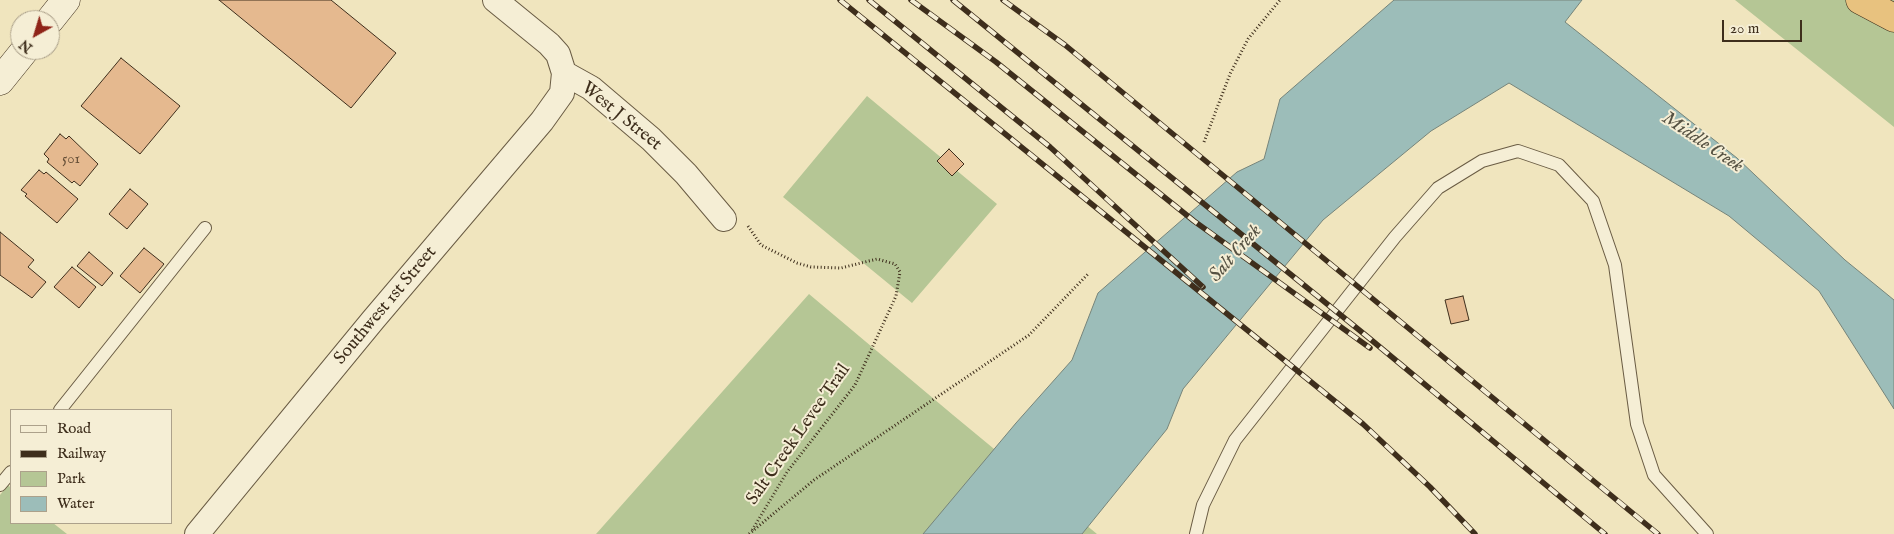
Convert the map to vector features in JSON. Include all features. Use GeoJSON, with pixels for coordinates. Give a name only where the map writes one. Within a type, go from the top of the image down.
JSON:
{"type":"FeatureCollection","features":[{"type":"Feature","properties":{"kind":"highway"},"geometry":{"type":"LineString","coordinates":[[1860,0],[1894,18]]}},
{"type":"Feature","properties":{"kind":"street"},"geometry":{"type":"LineString","coordinates":[[58,10],[66,0]]}},
{"type":"Feature","properties":{"kind":"street","name":"West J Street"},"geometry":{"type":"LineString","coordinates":[[495,0],[549,44],[558,54],[564,74],[591,88],[651,139],[686,174],[724,219]]}},
{"type":"Feature","properties":{"kind":"street"},"geometry":{"type":"LineString","coordinates":[[0,81],[17,60]]}},
{"type":"Feature","properties":{"kind":"street","name":"Southwest 1st Street"},"geometry":{"type":"LineString","coordinates":[[197,534],[373,320],[542,121],[562,93],[564,74]]}},
{"type":"Feature","properties":{"kind":"lane"},"geometry":{"type":"LineString","coordinates":[[1196,534],[1203,505],[1235,440],[1395,237],[1438,188],[1482,161],[1518,151],[1559,165],[1594,201],[1615,266],[1637,424],[1654,476],[1707,534]]}},
{"type":"Feature","properties":{"kind":"lane"},"geometry":{"type":"LineString","coordinates":[[61,409],[205,228]]}},
{"type":"Feature","properties":{"kind":"lane"},"geometry":{"type":"LineString","coordinates":[[0,485],[10,473]]}},
{"type":"Feature","properties":{"kind":"path"},"geometry":{"type":"LineString","coordinates":[[1204,142],[1230,74],[1245,46],[1280,0]]}},
{"type":"Feature","properties":{"kind":"path","name":"Salt Creek Levee Trail"},"geometry":{"type":"LineString","coordinates":[[750,533],[787,472],[855,384],[896,296],[900,278],[900,272],[895,264],[887,260],[877,259],[824,270],[797,263],[761,245]]}},
{"type":"Feature","properties":{"kind":"path","name":"Salt Creek Levee Trail"},"geometry":{"type":"LineString","coordinates":[[750,533],[814,480],[1029,335],[1090,273]]}},
{"type":"Feature","properties":{"kind":"green space"},"geometry":{"type":"Polygon","coordinates":[[[1735,0],[1894,0],[1894,127],[1735,0]]]}},
{"type":"Feature","properties":{"kind":"green space"},"geometry":{"type":"Polygon","coordinates":[[[867,96],[997,204],[912,303],[783,197],[867,96]]]}},
{"type":"Feature","properties":{"kind":"green space"},"geometry":{"type":"Polygon","coordinates":[[[809,294],[953,415],[1097,534],[596,534],[809,294]]]}},
{"type":"Feature","properties":{"kind":"green space"},"geometry":{"type":"Polygon","coordinates":[[[8,485],[10,487],[10,524],[54,524],[67,534],[0,534],[0,495],[8,485]]]}},
{"type":"Feature","properties":{"kind":"water"},"geometry":{"type":"Polygon","coordinates":[[[1394,0],[1582,0],[1565,22],[1737,158],[1845,260],[1894,300],[1894,409],[1819,291],[1729,216],[1509,83],[1431,131],[1323,220],[1183,389],[1167,429],[1082,534],[923,534],[1016,423],[1072,360],[1098,293],[1237,172],[1264,159],[1280,99],[1394,0]]]}},
{"type":"Feature","properties":{"kind":"building"},"geometry":{"type":"Polygon","coordinates":[[[219,0],[331,0],[396,53],[351,108],[219,0]]]}},
{"type":"Feature","properties":{"kind":"building"},"geometry":{"type":"Polygon","coordinates":[[[121,58],[180,106],[140,154],[81,106],[121,58]]]}},
{"type":"Feature","properties":{"kind":"building"},"geometry":{"type":"Polygon","coordinates":[[[60,134],[66,139],[69,136],[98,164],[80,186],[74,181],[72,183],[47,162],[49,159],[44,154],[60,134]]]}},
{"type":"Feature","properties":{"kind":"building"},"geometry":{"type":"Polygon","coordinates":[[[949,149],[964,164],[952,176],[937,161],[949,149]]]}},
{"type":"Feature","properties":{"kind":"building"},"geometry":{"type":"Polygon","coordinates":[[[39,170],[44,174],[46,172],[78,199],[57,223],[25,196],[27,194],[21,190],[39,170]]]}},
{"type":"Feature","properties":{"kind":"building"},"geometry":{"type":"Polygon","coordinates":[[[130,189],[148,204],[127,229],[109,214],[130,189]]]}},
{"type":"Feature","properties":{"kind":"building"},"geometry":{"type":"Polygon","coordinates":[[[0,232],[34,260],[28,267],[46,282],[32,298],[0,275],[0,232]]]}},
{"type":"Feature","properties":{"kind":"building"},"geometry":{"type":"Polygon","coordinates":[[[144,248],[164,264],[140,293],[120,276],[144,248]]]}},
{"type":"Feature","properties":{"kind":"building"},"geometry":{"type":"Polygon","coordinates":[[[89,252],[113,273],[102,286],[77,266],[89,252]]]}},
{"type":"Feature","properties":{"kind":"building"},"geometry":{"type":"Polygon","coordinates":[[[72,267],[96,287],[79,308],[54,287],[72,267]]]}},
{"type":"Feature","properties":{"kind":"building"},"geometry":{"type":"Polygon","coordinates":[[[1463,296],[1469,320],[1451,324],[1445,300],[1463,296]]]}},
{"type":"Feature","properties":{"kind":"railway"},"geometry":{"type":"LineString","coordinates":[[840,0],[1363,424],[1430,487],[1475,534]]}},
{"type":"Feature","properties":{"kind":"railway"},"geometry":{"type":"LineString","coordinates":[[869,0],[1050,147],[1203,287]]}},
{"type":"Feature","properties":{"kind":"railway"},"geometry":{"type":"LineString","coordinates":[[911,0],[996,62],[1194,221],[1370,348]]}},
{"type":"Feature","properties":{"kind":"railway"},"geometry":{"type":"LineString","coordinates":[[953,0],[1369,338],[1605,534]]}},
{"type":"Feature","properties":{"kind":"railway"},"geometry":{"type":"LineString","coordinates":[[1003,0],[1065,45],[1658,534]]}},
{"type":"Feature","properties":{"kind":"water label","name":"Middle Creek"},"geometry":{"type":"Point","coordinates":[1702,143]}},
{"type":"Feature","properties":{"kind":"water label","name":"Salt Creek"},"geometry":{"type":"Point","coordinates":[1236,254]}}]}
